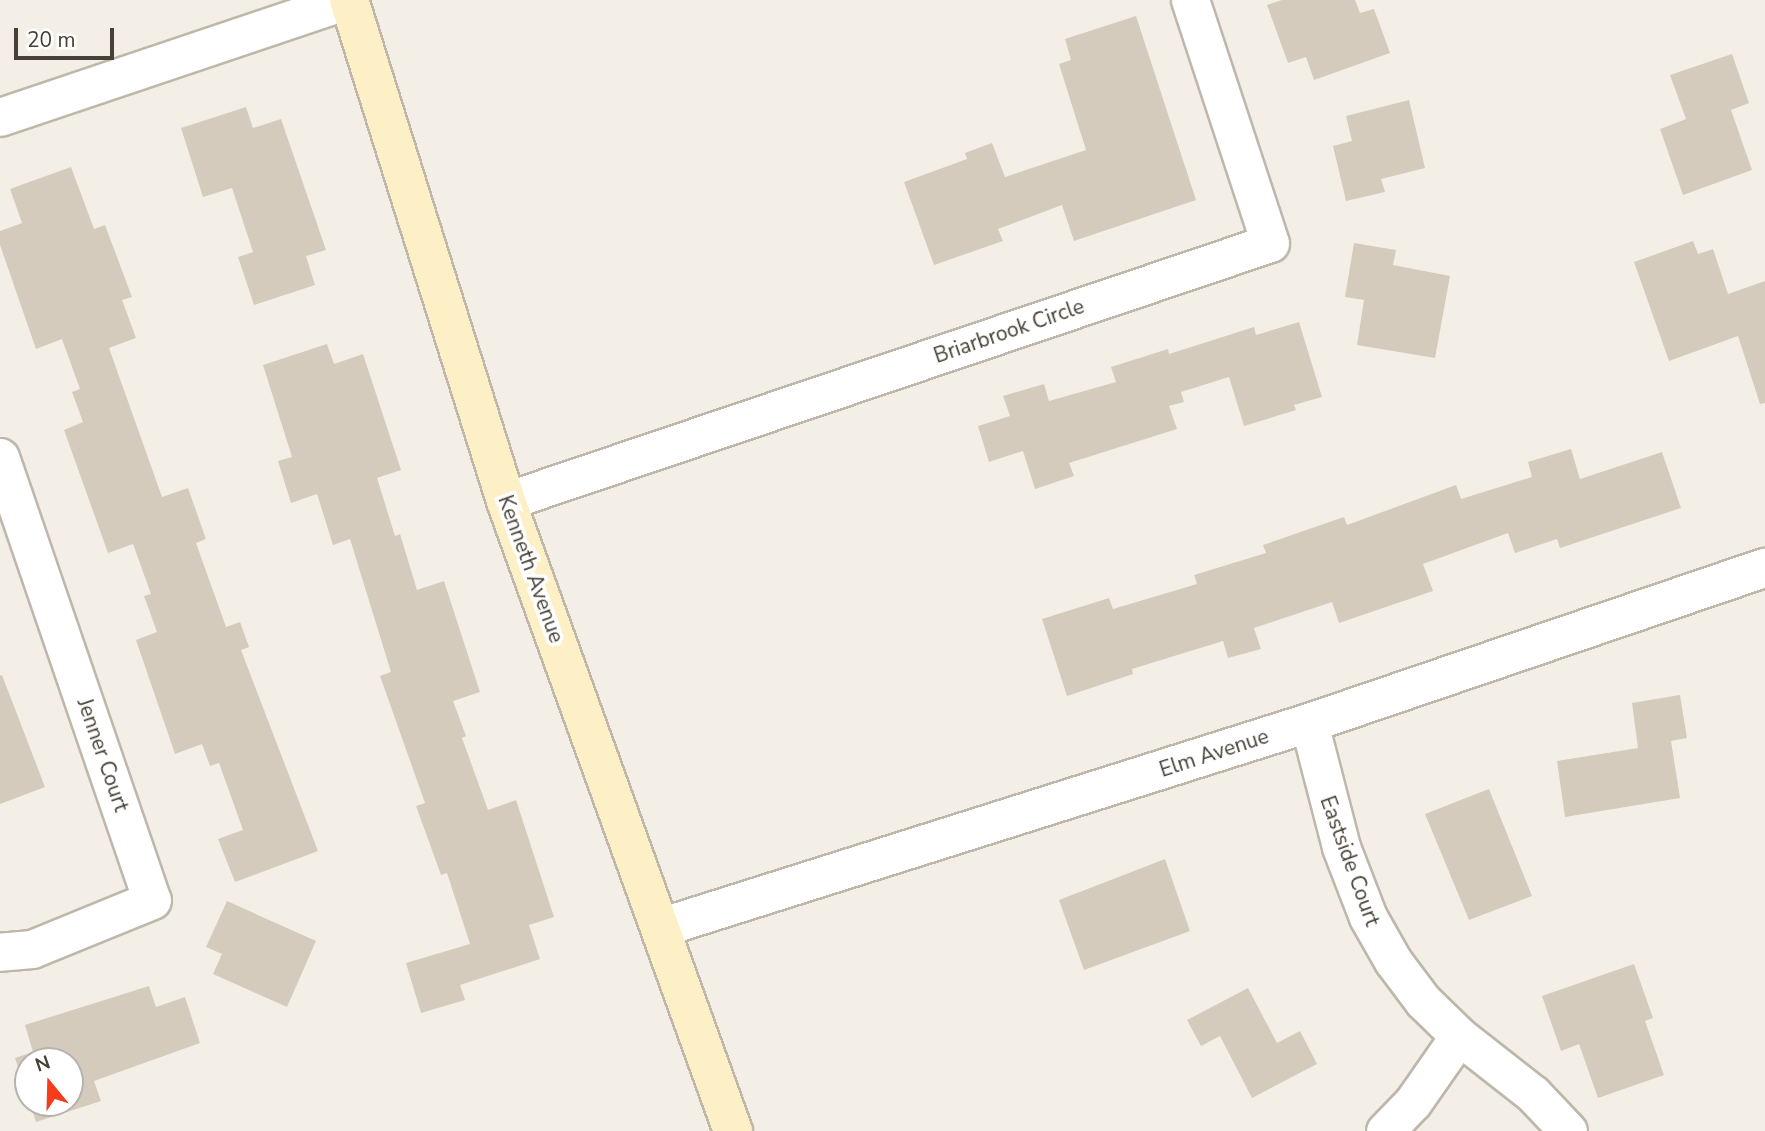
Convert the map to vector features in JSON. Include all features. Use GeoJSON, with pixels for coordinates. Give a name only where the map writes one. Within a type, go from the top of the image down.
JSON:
{"type":"FeatureCollection","features":[{"type":"Feature","properties":{"kind":"main road","name":"Kenneth Avenue"},"geometry":{"type":"LineString","coordinates":[[348,0],[506,501],[660,928],[726,1129]]}},
{"type":"Feature","properties":{"kind":"street"},"geometry":{"type":"LineString","coordinates":[[0,117],[348,0]]}},
{"type":"Feature","properties":{"kind":"street","name":"Briarbrook Circle"},"geometry":{"type":"LineString","coordinates":[[506,501],[1270,243],[1190,0]]}},
{"type":"Feature","properties":{"kind":"street","name":"Jenner Court"},"geometry":{"type":"LineString","coordinates":[[0,457],[152,900],[32,949],[0,952]]}},
{"type":"Feature","properties":{"kind":"street","name":"Elm Avenue"},"geometry":{"type":"LineString","coordinates":[[660,928],[1309,723],[1765,568]]}},
{"type":"Feature","properties":{"kind":"street","name":"Eastside Court"},"geometry":{"type":"LineString","coordinates":[[1309,723],[1341,847],[1368,917],[1393,961],[1415,991],[1459,1036],[1532,1094],[1568,1131]]}},
{"type":"Feature","properties":{"kind":"street"},"geometry":{"type":"LineString","coordinates":[[1385,1131],[1413,1102],[1459,1036]]}},
{"type":"Feature","properties":{"kind":"building"},"geometry":{"type":"Polygon","coordinates":[[[1282,0],[1355,0],[1360,13],[1374,9],[1390,53],[1314,80],[1306,57],[1288,63],[1267,5],[1282,0]]]}},
{"type":"Feature","properties":{"kind":"building"},"geometry":{"type":"Polygon","coordinates":[[[1136,16],[1196,200],[1074,241],[1062,205],[998,229],[1003,241],[934,265],[904,182],[967,159],[965,153],[992,143],[1005,177],[1086,150],[1059,64],[1071,60],[1065,39],[1136,16]]]}},
{"type":"Feature","properties":{"kind":"building"},"geometry":{"type":"Polygon","coordinates":[[[1732,54],[1749,103],[1731,110],[1752,170],[1683,195],[1660,129],[1686,119],[1670,75],[1732,54]]]}},
{"type":"Feature","properties":{"kind":"building"},"geometry":{"type":"Polygon","coordinates":[[[1409,100],[1425,168],[1381,179],[1385,192],[1346,201],[1333,146],[1352,141],[1346,116],[1409,100]]]}},
{"type":"Feature","properties":{"kind":"building"},"geometry":{"type":"Polygon","coordinates":[[[246,107],[253,128],[281,119],[326,250],[306,256],[315,285],[254,305],[238,257],[253,252],[232,188],[203,197],[181,128],[246,107]]]}},
{"type":"Feature","properties":{"kind":"building"},"geometry":{"type":"Polygon","coordinates":[[[71,167],[94,229],[105,225],[132,297],[122,300],[136,338],[109,348],[162,497],[188,488],[206,539],[196,543],[226,627],[240,622],[249,647],[241,650],[318,851],[235,882],[218,839],[243,830],[219,763],[210,766],[202,744],[175,754],[136,640],[157,632],[144,596],[151,594],[133,544],[108,553],[64,430],[83,422],[72,392],[80,389],[62,339],[36,349],[0,245],[0,231],[22,223],[10,189],[71,167]]]}},
{"type":"Feature","properties":{"kind":"building"},"geometry":{"type":"Polygon","coordinates":[[[1693,241],[1698,254],[1713,249],[1728,294],[1765,281],[1765,403],[1760,404],[1738,336],[1669,361],[1634,262],[1693,241]]]}},
{"type":"Feature","properties":{"kind":"building"},"geometry":{"type":"Polygon","coordinates":[[[1354,243],[1396,250],[1393,265],[1450,276],[1435,358],[1357,345],[1364,300],[1345,297],[1354,243]]]}},
{"type":"Feature","properties":{"kind":"building"},"geometry":{"type":"Polygon","coordinates":[[[1299,322],[1322,397],[1294,405],[1296,410],[1244,426],[1229,377],[1181,392],[1184,402],[1169,406],[1177,429],[1069,463],[1074,476],[1035,489],[1023,451],[989,462],[978,426],[1010,416],[1003,396],[1044,384],[1049,401],[1116,382],[1111,367],[1168,349],[1169,354],[1254,327],[1256,335],[1299,322]]]}},
{"type":"Feature","properties":{"kind":"building"},"geometry":{"type":"Polygon","coordinates":[[[327,344],[334,364],[363,354],[401,470],[377,478],[395,536],[400,534],[417,590],[444,581],[480,692],[453,701],[466,736],[462,738],[488,810],[516,800],[554,917],[529,925],[540,959],[460,985],[465,1000],[421,1013],[406,963],[470,944],[447,873],[441,875],[416,806],[425,803],[380,676],[391,672],[350,539],[333,545],[317,494],[291,503],[278,461],[292,457],[263,365],[327,344]]]}},
{"type":"Feature","properties":{"kind":"building"},"geometry":{"type":"Polygon","coordinates":[[[1571,449],[1580,479],[1662,452],[1681,508],[1560,548],[1557,539],[1515,553],[1508,533],[1423,564],[1433,591],[1339,623],[1332,602],[1254,628],[1261,649],[1228,658],[1223,641],[1132,669],[1133,674],[1067,696],[1042,619],[1109,598],[1113,609],[1197,584],[1194,575],[1266,553],[1263,545],[1344,517],[1347,525],[1456,485],[1461,499],[1532,477],[1528,462],[1571,449]]]}},
{"type":"Feature","properties":{"kind":"building"},"geometry":{"type":"Polygon","coordinates":[[[2,675],[45,787],[0,804],[0,676],[2,675]]]}},
{"type":"Feature","properties":{"kind":"building"},"geometry":{"type":"Polygon","coordinates":[[[1680,695],[1687,738],[1671,741],[1680,798],[1565,817],[1557,761],[1638,748],[1632,703],[1680,695]]]}},
{"type":"Feature","properties":{"kind":"building"},"geometry":{"type":"Polygon","coordinates":[[[1489,789],[1532,896],[1469,920],[1425,814],[1489,789]]]}},
{"type":"Feature","properties":{"kind":"building"},"geometry":{"type":"Polygon","coordinates":[[[1165,859],[1190,931],[1084,970],[1059,900],[1165,859]]]}},
{"type":"Feature","properties":{"kind":"building"},"geometry":{"type":"Polygon","coordinates":[[[227,901],[316,941],[287,1007],[213,974],[222,954],[206,947],[227,901]]]}},
{"type":"Feature","properties":{"kind":"building"},"geometry":{"type":"Polygon","coordinates":[[[1634,964],[1653,1018],[1645,1021],[1664,1075],[1598,1098],[1579,1044],[1561,1051],[1542,996],[1634,964]]]}},
{"type":"Feature","properties":{"kind":"building"},"geometry":{"type":"Polygon","coordinates":[[[149,986],[156,1007],[185,997],[200,1043],[94,1081],[101,1101],[84,1106],[84,1047],[32,1047],[25,1025],[149,986]]]}},
{"type":"Feature","properties":{"kind":"building"},"geometry":{"type":"Polygon","coordinates":[[[1248,988],[1277,1043],[1300,1031],[1317,1064],[1252,1098],[1220,1036],[1201,1046],[1187,1020],[1248,988]]]}},
{"type":"Feature","properties":{"kind":"building"},"geometry":{"type":"Polygon","coordinates":[[[34,1117],[51,1117],[36,1122],[34,1117]]]}}]}
